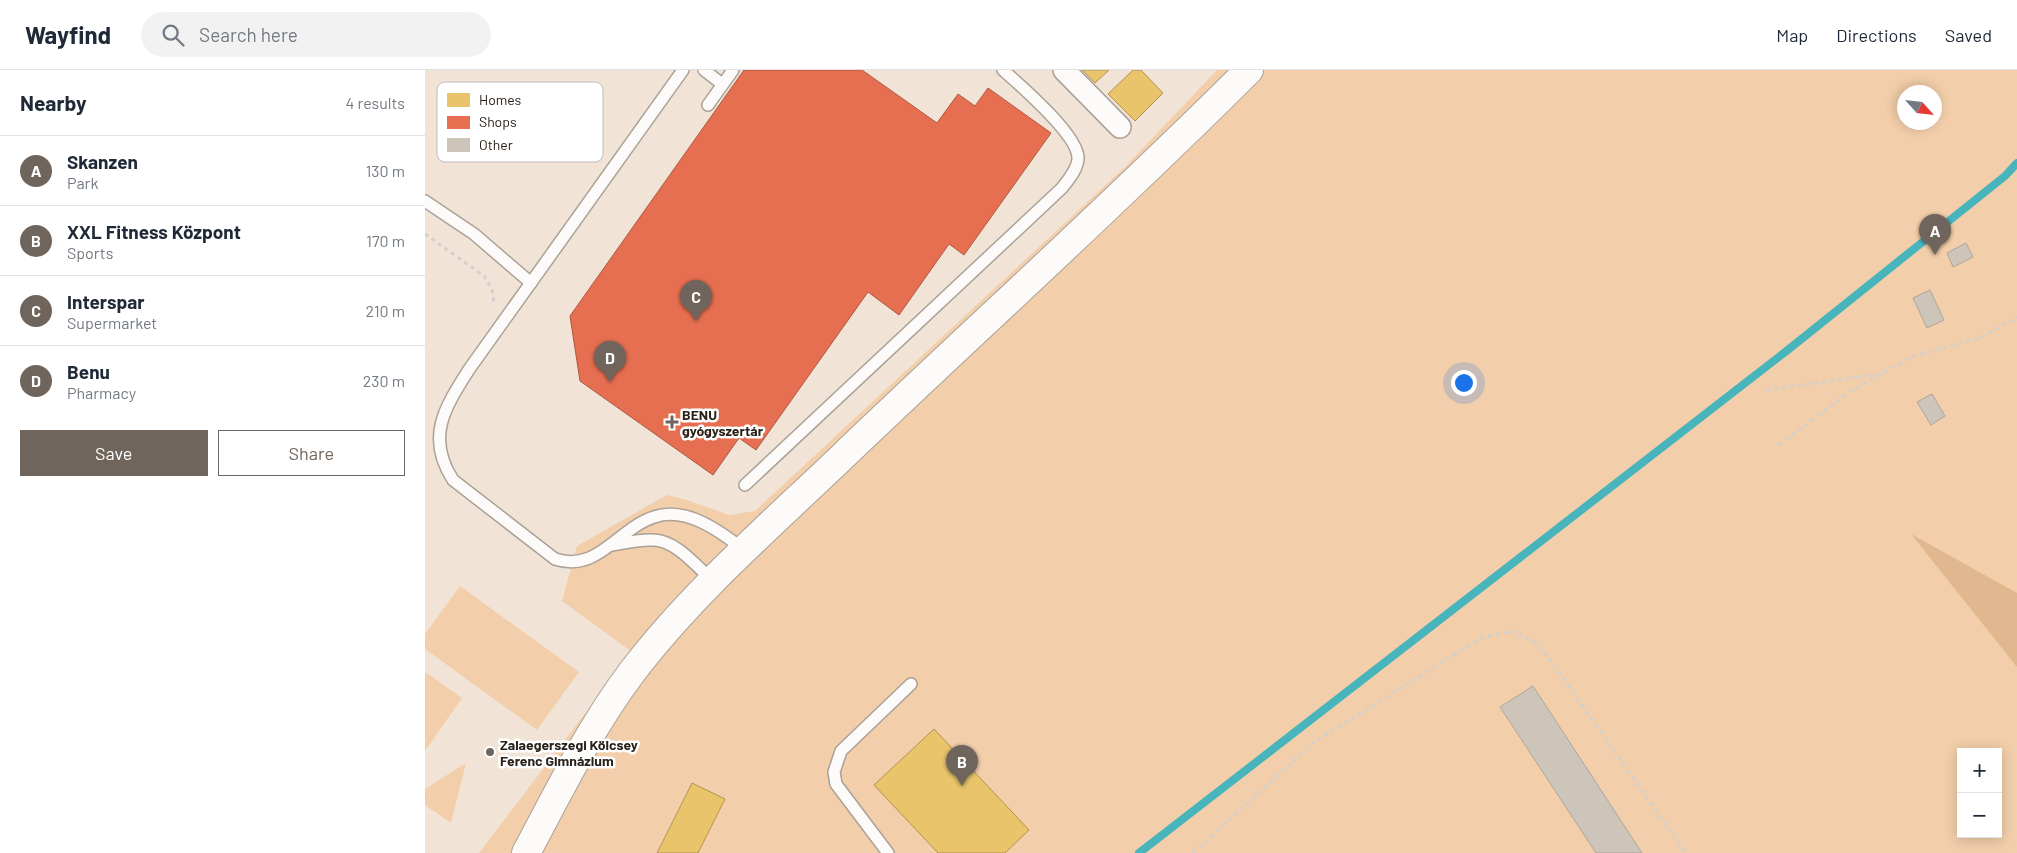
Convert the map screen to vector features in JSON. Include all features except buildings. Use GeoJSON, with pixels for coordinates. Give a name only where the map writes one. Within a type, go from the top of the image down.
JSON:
{"type":"FeatureCollection","features":[{"type":"Feature","properties":{"kind":"street"},"geometry":{"type":"LineString","coordinates":[[1064,70],[1121,127]]}},
{"type":"Feature","properties":{"kind":"street"},"geometry":{"type":"LineString","coordinates":[[526,853],[599,717],[634,670],[678,618],[744,550],[962,342],[1163,155],[1249,70]]}},
{"type":"Feature","properties":{"kind":"lane"},"geometry":{"type":"LineString","coordinates":[[683,70],[470,368],[441,415],[436,440],[437,456],[453,480],[555,559],[565,562],[583,561],[594,557],[644,521],[655,516],[671,514],[704,523],[724,534],[744,550]]}},
{"type":"Feature","properties":{"kind":"lane"},"geometry":{"type":"LineString","coordinates":[[704,70],[722,84]]}},
{"type":"Feature","properties":{"kind":"lane"},"geometry":{"type":"LineString","coordinates":[[708,105],[733,70]]}},
{"type":"Feature","properties":{"kind":"lane"},"geometry":{"type":"LineString","coordinates":[[745,485],[1062,188],[1071,174],[1078,159],[1073,140],[1003,70]]}},
{"type":"Feature","properties":{"kind":"lane"},"geometry":{"type":"LineString","coordinates":[[425,201],[474,234],[531,283]]}},
{"type":"Feature","properties":{"kind":"lane"},"geometry":{"type":"LineString","coordinates":[[609,546],[654,540],[664,542],[673,546],[714,581]]}},
{"type":"Feature","properties":{"kind":"lane"},"geometry":{"type":"LineString","coordinates":[[888,853],[836,784],[834,772],[841,751],[911,684]]}},
{"type":"Feature","properties":{"kind":"path"},"geometry":{"type":"LineString","coordinates":[[425,234],[483,276],[492,289],[493,312],[503,321]]}},
{"type":"Feature","properties":{"kind":"path"},"geometry":{"type":"LineString","coordinates":[[1779,445],[1848,393],[1911,357],[1981,338],[2017,317]]}},
{"type":"Feature","properties":{"kind":"path"},"geometry":{"type":"LineString","coordinates":[[1766,390],[1882,374]]}},
{"type":"Feature","properties":{"kind":"path"},"geometry":{"type":"LineString","coordinates":[[1193,853],[1313,743],[1481,638],[1512,631],[1535,642],[1551,661],[1686,853]]}},
{"type":"Feature","properties":{"kind":"shaded area"},"geometry":{"type":"Polygon","coordinates":[[[1217,70],[2017,70],[2017,853],[479,853],[632,652],[562,601],[577,546],[667,495],[729,515],[755,511],[1125,167],[1217,70]]]}},
{"type":"Feature","properties":{"kind":"shaded area"},"geometry":{"type":"Polygon","coordinates":[[[1911,534],[2017,593],[2017,667],[1911,534]]]}},
{"type":"Feature","properties":{"kind":"shaded area"},"geometry":{"type":"Polygon","coordinates":[[[460,586],[579,672],[537,730],[425,649],[425,634],[460,586]]]}},
{"type":"Feature","properties":{"kind":"shaded area"},"geometry":{"type":"Polygon","coordinates":[[[425,672],[462,698],[425,751],[425,672]]]}},
{"type":"Feature","properties":{"kind":"shaded area"},"geometry":{"type":"Polygon","coordinates":[[[466,763],[451,823],[425,805],[425,789],[466,763]]]}},
{"type":"Feature","properties":{"kind":"waterway"},"geometry":{"type":"LineString","coordinates":[[1139,853],[1789,349],[2005,176],[2017,163]]}},
{"type":"Feature","properties":{"kind":"place","name":"Skanzen"},"geometry":{"type":"Point","coordinates":[1935,255]}},
{"type":"Feature","properties":{"kind":"place","name":"Interspar"},"geometry":{"type":"Point","coordinates":[696,321]}},
{"type":"Feature","properties":{"kind":"place","name":"Benu"},"geometry":{"type":"Point","coordinates":[610,382]}},
{"type":"Feature","properties":{"kind":"place","name":"BENU gyógyszertár"},"geometry":{"type":"Point","coordinates":[672,422]}},
{"type":"Feature","properties":{"kind":"place","name":"Zalaegerszegi Kölcsey Ferenc Gimnázium"},"geometry":{"type":"Point","coordinates":[490,752]}},
{"type":"Feature","properties":{"kind":"place","name":"XXL Fitness Központ"},"geometry":{"type":"Point","coordinates":[962,786]}}]}
